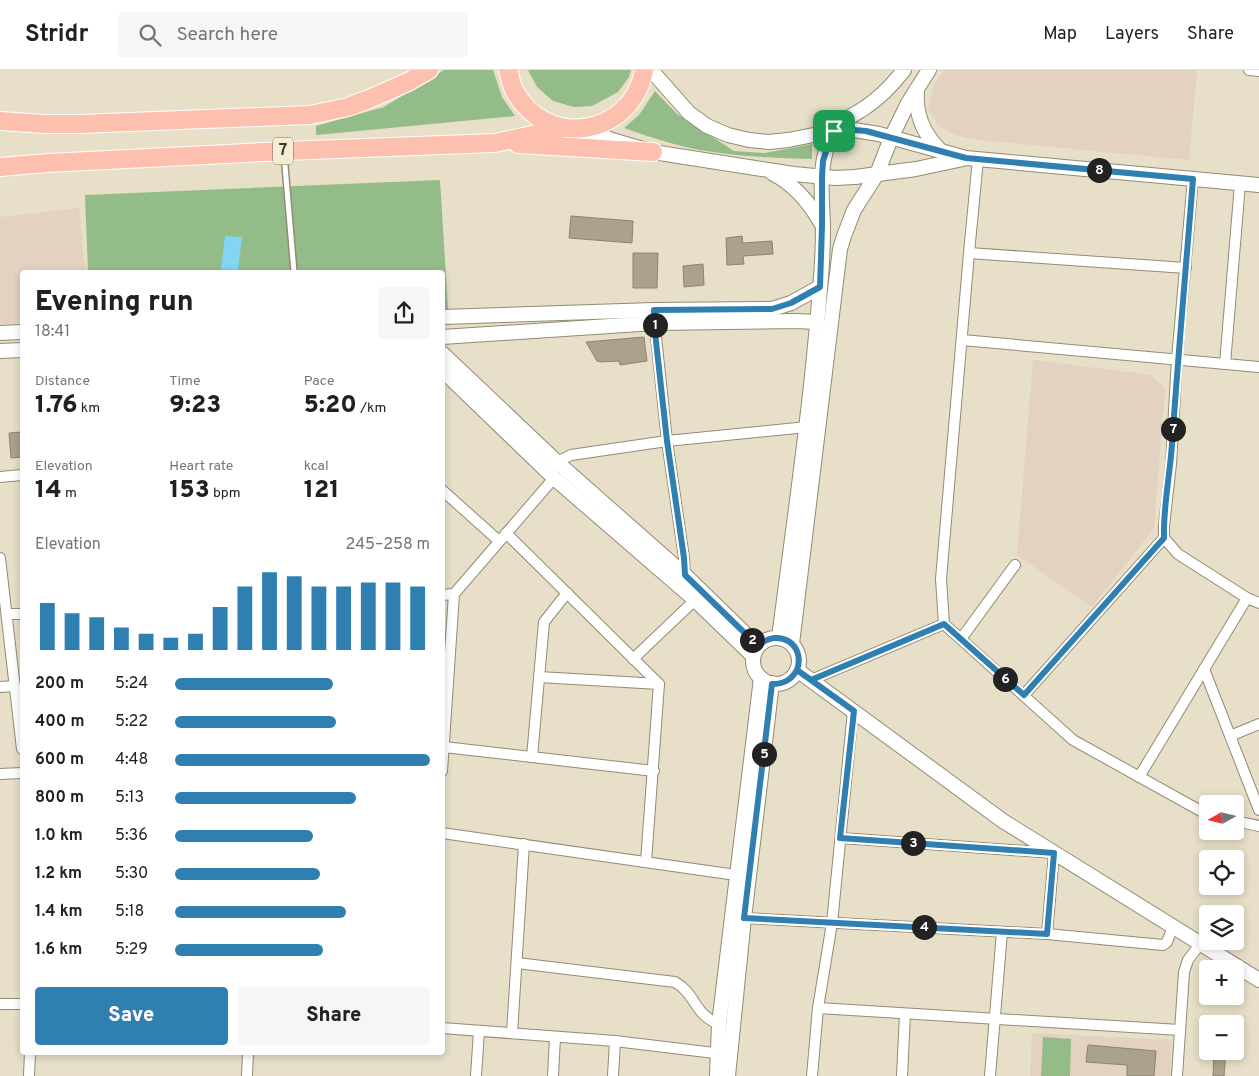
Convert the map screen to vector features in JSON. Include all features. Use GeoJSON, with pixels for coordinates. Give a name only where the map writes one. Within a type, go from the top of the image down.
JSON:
{"type":"FeatureCollection","features":[{"type":"Feature","properties":{"kind":"highway","name":"7"},"geometry":{"type":"LineString","coordinates":[[0,121],[62,124],[310,116],[369,100],[429,70]]}},
{"type":"Feature","properties":{"kind":"highway","name":"7"},"geometry":{"type":"LineString","coordinates":[[508,70],[513,88],[525,106],[543,120],[564,128]]}},
{"type":"Feature","properties":{"kind":"highway","name":"7"},"geometry":{"type":"LineString","coordinates":[[0,166],[284,151],[495,143],[564,128],[584,129],[603,124],[620,114],[633,99],[642,82],[644,70]]}},
{"type":"Feature","properties":{"kind":"highway"},"geometry":{"type":"LineString","coordinates":[[495,143],[653,152]]}},
{"type":"Feature","properties":{"kind":"street"},"geometry":{"type":"LineString","coordinates":[[652,70],[689,113],[707,126],[728,135],[749,140],[769,142],[834,131],[866,131],[972,158],[1240,184],[1259,184]]}},
{"type":"Feature","properties":{"kind":"street"},"geometry":{"type":"LineString","coordinates":[[779,638],[807,427],[817,322],[820,287],[823,161],[834,131],[844,121],[878,97],[904,70]]}},
{"type":"Feature","properties":{"kind":"street"},"geometry":{"type":"LineString","coordinates":[[792,644],[840,249],[854,210],[877,174],[891,138],[908,103],[929,70]]}},
{"type":"Feature","properties":{"kind":"street"},"geometry":{"type":"LineString","coordinates":[[1249,70],[1259,70]]}},
{"type":"Feature","properties":{"kind":"street"},"geometry":{"type":"LineString","coordinates":[[917,89],[917,109],[921,123],[928,136],[942,151]]}},
{"type":"Feature","properties":{"kind":"street"},"geometry":{"type":"LineString","coordinates":[[584,129],[612,140],[653,152],[764,170],[835,178],[916,169],[972,158]]}},
{"type":"Feature","properties":{"kind":"street"},"geometry":{"type":"LineString","coordinates":[[972,158],[969,253],[941,579],[944,624],[1073,740],[1199,809]]}},
{"type":"Feature","properties":{"kind":"street"},"geometry":{"type":"LineString","coordinates":[[764,170],[776,175],[797,190],[814,210],[822,226]]}},
{"type":"Feature","properties":{"kind":"street"},"geometry":{"type":"LineString","coordinates":[[1193,179],[1164,538],[1178,554],[1247,598],[1259,603]]}},
{"type":"Feature","properties":{"kind":"street"},"geometry":{"type":"LineString","coordinates":[[1225,364],[1240,184]]}},
{"type":"Feature","properties":{"kind":"street"},"geometry":{"type":"LineString","coordinates":[[969,253],[1186,268]]}},
{"type":"Feature","properties":{"kind":"street"},"geometry":{"type":"LineString","coordinates":[[445,337],[654,316],[772,309],[791,303],[820,287]]}},
{"type":"Feature","properties":{"kind":"street"},"geometry":{"type":"LineString","coordinates":[[654,316],[667,441],[685,575]]}},
{"type":"Feature","properties":{"kind":"street"},"geometry":{"type":"LineString","coordinates":[[445,317],[654,316],[817,322]]}},
{"type":"Feature","properties":{"kind":"street"},"geometry":{"type":"LineString","coordinates":[[0,333],[20,332]]}},
{"type":"Feature","properties":{"kind":"street"},"geometry":{"type":"LineString","coordinates":[[962,340],[1259,367]]}},
{"type":"Feature","properties":{"kind":"street"},"geometry":{"type":"LineString","coordinates":[[0,351],[20,350]]}},
{"type":"Feature","properties":{"kind":"street"},"geometry":{"type":"LineString","coordinates":[[445,356],[556,462],[685,575],[756,651]]}},
{"type":"Feature","properties":{"kind":"street"},"geometry":{"type":"LineString","coordinates":[[445,373],[554,478],[756,651]]}},
{"type":"Feature","properties":{"kind":"street"},"geometry":{"type":"LineString","coordinates":[[556,462],[571,455],[667,441],[807,427]]}},
{"type":"Feature","properties":{"kind":"street"},"geometry":{"type":"LineString","coordinates":[[0,477],[20,475]]}},
{"type":"Feature","properties":{"kind":"street"},"geometry":{"type":"LineString","coordinates":[[445,732],[454,594],[554,478]]}},
{"type":"Feature","properties":{"kind":"street"},"geometry":{"type":"LineString","coordinates":[[445,493],[499,541]]}},
{"type":"Feature","properties":{"kind":"street"},"geometry":{"type":"LineString","coordinates":[[506,533],[659,684],[646,862]]}},
{"type":"Feature","properties":{"kind":"street"},"geometry":{"type":"LineString","coordinates":[[1024,695],[1164,538]]}},
{"type":"Feature","properties":{"kind":"street"},"geometry":{"type":"LineString","coordinates":[[0,558],[3,603],[7,614],[20,731]]}},
{"type":"Feature","properties":{"kind":"street"},"geometry":{"type":"LineString","coordinates":[[961,639],[1015,566]]}},
{"type":"Feature","properties":{"kind":"street"},"geometry":{"type":"LineString","coordinates":[[532,757],[544,622],[567,593]]}},
{"type":"Feature","properties":{"kind":"street"},"geometry":{"type":"LineString","coordinates":[[445,595],[454,594]]}},
{"type":"Feature","properties":{"kind":"street"},"geometry":{"type":"LineString","coordinates":[[1140,777],[1247,598]]}},
{"type":"Feature","properties":{"kind":"street"},"geometry":{"type":"LineString","coordinates":[[633,659],[695,600]]}},
{"type":"Feature","properties":{"kind":"street"},"geometry":{"type":"LineString","coordinates":[[7,614],[20,614]]}},
{"type":"Feature","properties":{"kind":"street"},"geometry":{"type":"LineString","coordinates":[[811,680],[944,624]]}},
{"type":"Feature","properties":{"kind":"street"},"geometry":{"type":"LineString","coordinates":[[779,638],[792,644],[799,659],[797,670],[789,680],[784,682],[766,681],[754,668],[756,651],[767,639],[779,638]]}},
{"type":"Feature","properties":{"kind":"street"},"geometry":{"type":"LineString","coordinates":[[1204,669],[1259,810]]}},
{"type":"Feature","properties":{"kind":"street"},"geometry":{"type":"LineString","coordinates":[[797,670],[1003,821],[1199,943]]}},
{"type":"Feature","properties":{"kind":"street"},"geometry":{"type":"LineString","coordinates":[[539,677],[659,684]]}},
{"type":"Feature","properties":{"kind":"street"},"geometry":{"type":"LineString","coordinates":[[728,1076],[718,1024],[736,875],[766,681]]}},
{"type":"Feature","properties":{"kind":"street"},"geometry":{"type":"LineString","coordinates":[[717,1076],[724,1054],[744,918],[766,681]]}},
{"type":"Feature","properties":{"kind":"street"},"geometry":{"type":"LineString","coordinates":[[0,687],[15,686]]}},
{"type":"Feature","properties":{"kind":"street"},"geometry":{"type":"LineString","coordinates":[[812,1076],[818,1008],[832,923],[854,711]]}},
{"type":"Feature","properties":{"kind":"street"},"geometry":{"type":"LineString","coordinates":[[1230,736],[1259,724]]}},
{"type":"Feature","properties":{"kind":"street"},"geometry":{"type":"LineString","coordinates":[[445,747],[654,771]]}},
{"type":"Feature","properties":{"kind":"street"},"geometry":{"type":"LineString","coordinates":[[0,774],[20,773]]}},
{"type":"Feature","properties":{"kind":"street"},"geometry":{"type":"LineString","coordinates":[[1244,823],[1259,826]]}},
{"type":"Feature","properties":{"kind":"street"},"geometry":{"type":"LineString","coordinates":[[445,832],[736,875]]}},
{"type":"Feature","properties":{"kind":"street"},"geometry":{"type":"LineString","coordinates":[[840,838],[1054,853]]}},
{"type":"Feature","properties":{"kind":"street"},"geometry":{"type":"LineString","coordinates":[[512,1034],[524,844]]}},
{"type":"Feature","properties":{"kind":"street"},"geometry":{"type":"LineString","coordinates":[[1047,934],[1054,853]]}},
{"type":"Feature","properties":{"kind":"street"},"geometry":{"type":"LineString","coordinates":[[744,918],[1047,934],[1163,945],[1167,942],[1173,927]]}},
{"type":"Feature","properties":{"kind":"street"},"geometry":{"type":"LineString","coordinates":[[990,1076],[1002,932]]}},
{"type":"Feature","properties":{"kind":"street"},"geometry":{"type":"LineString","coordinates":[[1177,1076],[1184,972],[1188,960],[1199,945]]}},
{"type":"Feature","properties":{"kind":"street"},"geometry":{"type":"LineString","coordinates":[[1210,950],[1259,980]]}},
{"type":"Feature","properties":{"kind":"street"},"geometry":{"type":"LineString","coordinates":[[517,963],[675,982],[685,989],[700,1012],[718,1024]]}},
{"type":"Feature","properties":{"kind":"street"},"geometry":{"type":"LineString","coordinates":[[0,1004],[20,1004]]}},
{"type":"Feature","properties":{"kind":"street"},"geometry":{"type":"LineString","coordinates":[[818,1008],[1180,1030]]}},
{"type":"Feature","properties":{"kind":"street"},"geometry":{"type":"LineString","coordinates":[[902,1076],[905,1014]]}},
{"type":"Feature","properties":{"kind":"street"},"geometry":{"type":"LineString","coordinates":[[445,1028],[614,1041],[724,1054]]}},
{"type":"Feature","properties":{"kind":"street"},"geometry":{"type":"LineString","coordinates":[[476,1076],[479,1031]]}},
{"type":"Feature","properties":{"kind":"street"},"geometry":{"type":"LineString","coordinates":[[553,1076],[555,1037]]}},
{"type":"Feature","properties":{"kind":"street"},"geometry":{"type":"LineString","coordinates":[[613,1076],[614,1041]]}},
{"type":"Feature","properties":{"kind":"street"},"geometry":{"type":"LineString","coordinates":[[29,1076],[30,1055]]}},
{"type":"Feature","properties":{"kind":"street"},"geometry":{"type":"LineString","coordinates":[[247,1076],[248,1055]]}},
{"type":"Feature","properties":{"kind":"lane"},"geometry":{"type":"LineString","coordinates":[[284,151],[294,270]]}},
{"type":"Feature","properties":{"kind":"shaded area"},"geometry":{"type":"Polygon","coordinates":[[[944,70],[1197,70],[1189,160],[970,139],[955,135],[938,125],[928,108],[933,86],[944,70]]]}},
{"type":"Feature","properties":{"kind":"shaded area"},"geometry":{"type":"Polygon","coordinates":[[[79,208],[85,270],[20,270],[20,323],[0,324],[0,217],[79,208]]]}},
{"type":"Feature","properties":{"kind":"shaded area"},"geometry":{"type":"Polygon","coordinates":[[[1033,360],[1152,375],[1165,389],[1154,528],[1092,607],[1017,555],[1033,360]]]}},
{"type":"Feature","properties":{"kind":"shaded area"},"geometry":{"type":"Polygon","coordinates":[[[1032,1033],[1172,1040],[1170,1076],[1030,1076],[1032,1033]]]}},
{"type":"Feature","properties":{"kind":"green space"},"geometry":{"type":"Polygon","coordinates":[[[444,70],[493,70],[502,97],[515,116],[316,135],[316,126],[384,107],[444,70]]]}},
{"type":"Feature","properties":{"kind":"green space"},"geometry":{"type":"Polygon","coordinates":[[[528,70],[631,70],[629,77],[618,92],[592,106],[574,107],[553,101],[537,87],[528,70]]]}},
{"type":"Feature","properties":{"kind":"green space"},"geometry":{"type":"Polygon","coordinates":[[[655,91],[677,114],[734,151],[765,153],[812,144],[812,159],[725,154],[690,148],[624,128],[639,115],[655,91]]]}},
{"type":"Feature","properties":{"kind":"green space"},"geometry":{"type":"Polygon","coordinates":[[[440,180],[448,309],[445,309],[445,270],[88,270],[85,195],[440,180]]]}},
{"type":"Feature","properties":{"kind":"green space"},"geometry":{"type":"Polygon","coordinates":[[[1043,1037],[1071,1039],[1070,1076],[1041,1076],[1043,1037]]]}},
{"type":"Feature","properties":{"kind":"water"},"geometry":{"type":"Polygon","coordinates":[[[225,236],[242,237],[238,270],[221,269],[225,236]]]}},
{"type":"Feature","properties":{"kind":"building"},"geometry":{"type":"Polygon","coordinates":[[[571,216],[633,221],[632,243],[569,238],[571,216]]]}},
{"type":"Feature","properties":{"kind":"building"},"geometry":{"type":"Polygon","coordinates":[[[742,236],[743,243],[772,241],[773,254],[743,256],[744,264],[727,265],[726,238],[742,236]]]}},
{"type":"Feature","properties":{"kind":"building"},"geometry":{"type":"Polygon","coordinates":[[[633,253],[658,253],[657,288],[633,288],[633,253]]]}},
{"type":"Feature","properties":{"kind":"building"},"geometry":{"type":"Polygon","coordinates":[[[703,264],[704,285],[684,287],[683,266],[703,264]]]}},
{"type":"Feature","properties":{"kind":"building"},"geometry":{"type":"Polygon","coordinates":[[[644,337],[647,361],[620,365],[619,361],[597,361],[586,342],[644,337]]]}},
{"type":"Feature","properties":{"kind":"building"},"geometry":{"type":"Polygon","coordinates":[[[20,432],[20,457],[11,458],[9,433],[20,432]]]}},
{"type":"Feature","properties":{"kind":"building"},"geometry":{"type":"Polygon","coordinates":[[[1088,1045],[1156,1051],[1154,1076],[1127,1076],[1127,1065],[1086,1062],[1088,1045]]]}},
{"type":"Feature","properties":{"kind":"building"},"geometry":{"type":"Polygon","coordinates":[[[1214,1060],[1225,1060],[1224,1076],[1213,1076],[1214,1060]]]}},
{"type":"Feature","properties":{"kind":"route"},"geometry":{"type":"LineString","coordinates":[[834,131],[823,161],[820,287],[791,303],[772,309],[654,310],[667,441],[685,575],[758,646],[767,639],[773,638],[783,639],[792,644],[798,653],[799,665],[797,670],[854,711],[840,838],[1054,853],[1047,934],[744,918],[772,684],[789,680],[797,670],[811,680],[944,624],[1024,695],[1164,538],[1193,179],[966,158],[866,131],[834,131]]}}]}
